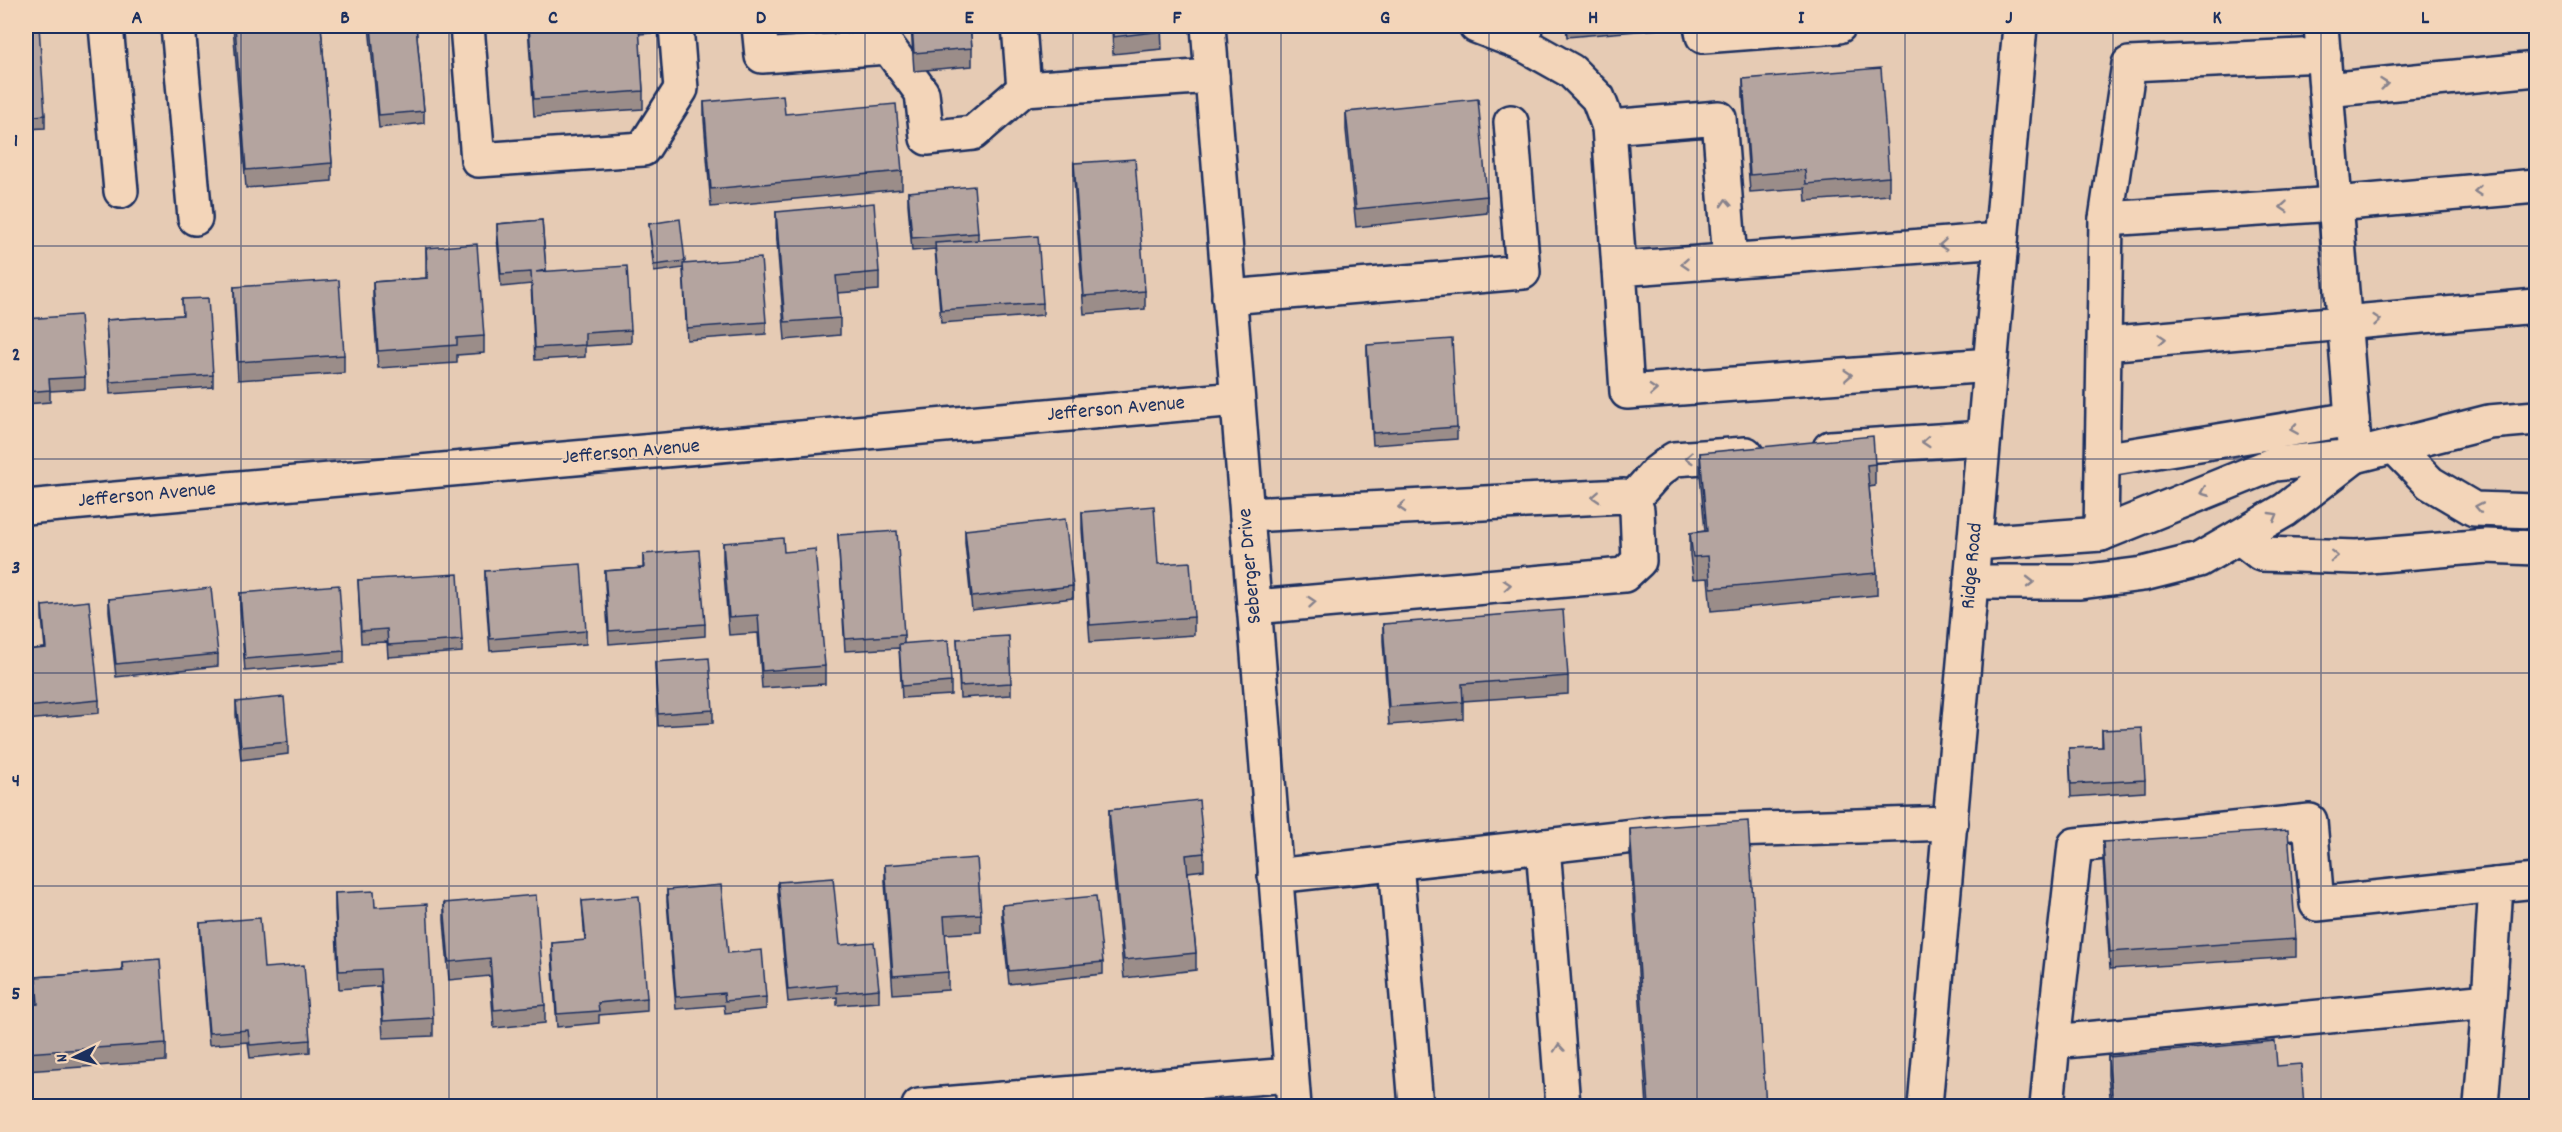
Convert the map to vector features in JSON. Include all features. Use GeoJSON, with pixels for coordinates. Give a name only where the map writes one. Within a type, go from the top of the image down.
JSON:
{"type":"FeatureCollection","features":[{"type":"Feature","properties":{"kind":"street"},"geometry":{"type":"LineString","coordinates":[[106,26],[121,191]]}},
{"type":"Feature","properties":{"kind":"street"},"geometry":{"type":"LineString","coordinates":[[178,26],[195,218]]}},
{"type":"Feature","properties":{"kind":"street"},"geometry":{"type":"LineString","coordinates":[[467,26],[478,160],[643,149],[681,89],[676,26]]}},
{"type":"Feature","properties":{"kind":"street"},"geometry":{"type":"LineString","coordinates":[[759,26],[762,56],[888,47],[922,93],[927,138],[973,133],[1024,89],[1212,76]]}},
{"type":"Feature","properties":{"kind":"street"},"geometry":{"type":"LineString","coordinates":[[1019,26],[1024,89]]}},
{"type":"Feature","properties":{"kind":"street","name":"Seberger Drive"},"geometry":{"type":"LineString","coordinates":[[1208,26],[1292,1091]]}},
{"type":"Feature","properties":{"kind":"street"},"geometry":{"type":"LineString","coordinates":[[1476,26],[1524,35],[1571,71],[1598,98],[1609,127],[1627,392],[1990,365]]}},
{"type":"Feature","properties":{"kind":"street"},"geometry":{"type":"LineString","coordinates":[[1701,26],[1703,36],[1764,28],[1839,26]]}},
{"type":"Feature","properties":{"kind":"street","name":"Ridge Road"},"geometry":{"type":"LineString","coordinates":[[1926,1107],[2020,26]]}},
{"type":"Feature","properties":{"kind":"street"},"geometry":{"type":"LineString","coordinates":[[2101,534],[2106,219],[2129,64],[2322,40],[2355,456]]}},
{"type":"Feature","properties":{"kind":"street"},"geometry":{"type":"LineString","coordinates":[[2326,90],[2536,69]]}},
{"type":"Feature","properties":{"kind":"street"},"geometry":{"type":"LineString","coordinates":[[1609,127],[1719,118],[1730,261]]}},
{"type":"Feature","properties":{"kind":"street"},"geometry":{"type":"LineString","coordinates":[[1229,297],[1523,272],[1511,122]]}},
{"type":"Feature","properties":{"kind":"street"},"geometry":{"type":"LineString","coordinates":[[2106,219],[2335,204],[2536,186]]}},
{"type":"Feature","properties":{"kind":"street"},"geometry":{"type":"LineString","coordinates":[[1619,269],[2001,240]]}},
{"type":"Feature","properties":{"kind":"street"},"geometry":{"type":"LineString","coordinates":[[2104,344],[2536,306]]}},
{"type":"Feature","properties":{"kind":"street","name":"Jefferson Avenue"},"geometry":{"type":"LineString","coordinates":[[26,507],[1237,399]]}},
{"type":"Feature","properties":{"kind":"street"},"geometry":{"type":"LineString","coordinates":[[1975,543],[2101,534],[2274,464],[2355,456],[2489,422],[2536,418]]}},
{"type":"Feature","properties":{"kind":"street"},"geometry":{"type":"LineString","coordinates":[[2102,460],[2352,419]]}},
{"type":"Feature","properties":{"kind":"street"},"geometry":{"type":"LineString","coordinates":[[1632,500],[1657,472],[1674,459],[1984,438]]}},
{"type":"Feature","properties":{"kind":"street"},"geometry":{"type":"LineString","coordinates":[[2394,446],[2430,483],[2474,509],[2536,511]]}},
{"type":"Feature","properties":{"kind":"street"},"geometry":{"type":"LineString","coordinates":[[1971,582],[2080,582],[2143,574],[2199,560],[2285,510],[2355,456]]}},
{"type":"Feature","properties":{"kind":"street"},"geometry":{"type":"LineString","coordinates":[[1247,515],[1624,496],[1632,500],[1637,510],[1639,561],[1624,574],[1254,607]]}},
{"type":"Feature","properties":{"kind":"street"},"geometry":{"type":"LineString","coordinates":[[2239,537],[2261,554],[2357,557],[2487,546],[2536,548]]}},
{"type":"Feature","properties":{"kind":"street"},"geometry":{"type":"LineString","coordinates":[[2047,1107],[2075,844],[2310,821],[2317,904],[2536,881]]}},
{"type":"Feature","properties":{"kind":"street"},"geometry":{"type":"LineString","coordinates":[[1275,876],[1670,832],[1951,823]]}},
{"type":"Feature","properties":{"kind":"street"},"geometry":{"type":"LineString","coordinates":[[1543,846],[1563,1107]]}},
{"type":"Feature","properties":{"kind":"street"},"geometry":{"type":"LineString","coordinates":[[1396,862],[1416,1107]]}},
{"type":"Feature","properties":{"kind":"street"},"geometry":{"type":"LineString","coordinates":[[2481,1107],[2496,885]]}},
{"type":"Feature","properties":{"kind":"street"},"geometry":{"type":"LineString","coordinates":[[2053,1042],[2489,1001]]}},
{"type":"Feature","properties":{"kind":"street"},"geometry":{"type":"LineString","coordinates":[[918,1107],[1292,1091]]}},
{"type":"Feature","properties":{"kind":"building"},"geometry":{"type":"Polygon","coordinates":[[[26,26],[39,26],[45,115],[26,117],[26,26]]]}},
{"type":"Feature","properties":{"kind":"building"},"geometry":{"type":"Polygon","coordinates":[[[235,26],[321,26],[332,163],[246,170],[235,26]]]}},
{"type":"Feature","properties":{"kind":"building"},"geometry":{"type":"Polygon","coordinates":[[[371,26],[416,26],[424,111],[379,115],[371,26]]]}},
{"type":"Feature","properties":{"kind":"building"},"geometry":{"type":"Polygon","coordinates":[[[529,26],[639,26],[643,91],[534,99],[529,26]]]}},
{"type":"Feature","properties":{"kind":"building"},"geometry":{"type":"Polygon","coordinates":[[[912,26],[970,26],[972,48],[914,53],[912,26]]]}},
{"type":"Feature","properties":{"kind":"building"},"geometry":{"type":"Polygon","coordinates":[[[1113,26],[1161,26],[1162,31],[1113,37],[1113,26]]]}},
{"type":"Feature","properties":{"kind":"building"},"geometry":{"type":"Polygon","coordinates":[[[1881,68],[1889,177],[1806,184],[1805,170],[1750,175],[1743,79],[1881,68]]]}},
{"type":"Feature","properties":{"kind":"building"},"geometry":{"type":"Polygon","coordinates":[[[783,95],[785,114],[896,104],[902,171],[711,189],[704,102],[783,95]]]}},
{"type":"Feature","properties":{"kind":"building"},"geometry":{"type":"Polygon","coordinates":[[[1478,99],[1487,196],[1356,209],[1346,112],[1478,99]]]}},
{"type":"Feature","properties":{"kind":"building"},"geometry":{"type":"Polygon","coordinates":[[[1135,159],[1145,291],[1084,296],[1074,163],[1135,159]]]}},
{"type":"Feature","properties":{"kind":"building"},"geometry":{"type":"Polygon","coordinates":[[[974,186],[978,233],[912,238],[908,192],[974,186]]]}},
{"type":"Feature","properties":{"kind":"building"},"geometry":{"type":"Polygon","coordinates":[[[874,203],[879,272],[836,276],[840,318],[785,322],[776,212],[874,203]]]}},
{"type":"Feature","properties":{"kind":"building"},"geometry":{"type":"Polygon","coordinates":[[[680,219],[685,261],[654,265],[649,224],[680,219]]]}},
{"type":"Feature","properties":{"kind":"building"},"geometry":{"type":"Polygon","coordinates":[[[542,220],[546,270],[536,272],[627,266],[631,330],[585,333],[585,345],[535,348],[531,272],[501,274],[497,224],[542,220]]]}},
{"type":"Feature","properties":{"kind":"building"},"geometry":{"type":"Polygon","coordinates":[[[1038,236],[1043,303],[941,310],[935,243],[1038,236]]]}},
{"type":"Feature","properties":{"kind":"building"},"geometry":{"type":"Polygon","coordinates":[[[477,244],[484,336],[457,338],[457,345],[378,351],[373,282],[428,278],[426,248],[477,244]]]}},
{"type":"Feature","properties":{"kind":"building"},"geometry":{"type":"Polygon","coordinates":[[[761,258],[766,322],[687,328],[683,264],[761,258]]]}},
{"type":"Feature","properties":{"kind":"building"},"geometry":{"type":"Polygon","coordinates":[[[339,280],[344,355],[238,362],[234,287],[339,280]]]}},
{"type":"Feature","properties":{"kind":"building"},"geometry":{"type":"Polygon","coordinates":[[[208,298],[213,375],[110,382],[106,320],[183,315],[182,299],[208,298]]]}},
{"type":"Feature","properties":{"kind":"building"},"geometry":{"type":"Polygon","coordinates":[[[80,315],[85,377],[49,379],[50,390],[26,392],[26,319],[80,315]]]}},
{"type":"Feature","properties":{"kind":"building"},"geometry":{"type":"Polygon","coordinates":[[[1452,339],[1457,427],[1373,433],[1367,345],[1452,339]]]}},
{"type":"Feature","properties":{"kind":"building"},"geometry":{"type":"Polygon","coordinates":[[[1873,436],[1875,464],[1867,465],[1877,573],[1711,588],[1708,556],[1693,557],[1690,533],[1707,531],[1700,453],[1873,436]]]}},
{"type":"Feature","properties":{"kind":"building"},"geometry":{"type":"Polygon","coordinates":[[[1154,506],[1158,564],[1190,562],[1194,617],[1090,625],[1082,512],[1154,506]]]}},
{"type":"Feature","properties":{"kind":"building"},"geometry":{"type":"Polygon","coordinates":[[[1065,519],[1073,586],[972,597],[965,530],[1065,519]]]}},
{"type":"Feature","properties":{"kind":"building"},"geometry":{"type":"Polygon","coordinates":[[[897,531],[904,635],[845,639],[838,535],[897,531]]]}},
{"type":"Feature","properties":{"kind":"building"},"geometry":{"type":"Polygon","coordinates":[[[783,538],[784,552],[815,549],[825,666],[762,671],[758,615],[729,617],[723,543],[783,538]]]}},
{"type":"Feature","properties":{"kind":"building"},"geometry":{"type":"Polygon","coordinates":[[[699,550],[705,624],[609,631],[605,571],[644,568],[643,554],[699,550]]]}},
{"type":"Feature","properties":{"kind":"building"},"geometry":{"type":"Polygon","coordinates":[[[581,564],[586,631],[490,639],[485,571],[581,564]]]}},
{"type":"Feature","properties":{"kind":"building"},"geometry":{"type":"Polygon","coordinates":[[[458,574],[462,640],[388,645],[387,629],[361,631],[358,580],[458,574]]]}},
{"type":"Feature","properties":{"kind":"building"},"geometry":{"type":"Polygon","coordinates":[[[339,585],[344,651],[245,659],[240,593],[339,585]]]}},
{"type":"Feature","properties":{"kind":"building"},"geometry":{"type":"Polygon","coordinates":[[[211,588],[218,654],[116,664],[109,599],[211,588]]]}},
{"type":"Feature","properties":{"kind":"building"},"geometry":{"type":"Polygon","coordinates":[[[89,601],[99,700],[26,707],[26,650],[46,648],[42,606],[89,601]]]}},
{"type":"Feature","properties":{"kind":"building"},"geometry":{"type":"Polygon","coordinates":[[[1563,610],[1568,676],[1462,684],[1463,702],[1389,707],[1383,624],[1563,610]]]}},
{"type":"Feature","properties":{"kind":"building"},"geometry":{"type":"Polygon","coordinates":[[[1009,636],[1011,683],[960,686],[957,639],[1009,636]]]}},
{"type":"Feature","properties":{"kind":"building"},"geometry":{"type":"Polygon","coordinates":[[[948,640],[951,682],[902,686],[899,644],[948,640]]]}},
{"type":"Feature","properties":{"kind":"building"},"geometry":{"type":"Polygon","coordinates":[[[709,658],[713,710],[658,714],[655,662],[709,658]]]}},
{"type":"Feature","properties":{"kind":"building"},"geometry":{"type":"Polygon","coordinates":[[[284,697],[288,742],[241,747],[236,702],[284,697]]]}},
{"type":"Feature","properties":{"kind":"building"},"geometry":{"type":"Polygon","coordinates":[[[2142,728],[2145,780],[2071,784],[2069,748],[2103,747],[2102,730],[2142,728]]]}},
{"type":"Feature","properties":{"kind":"building"},"geometry":{"type":"Polygon","coordinates":[[[1199,800],[1204,853],[1186,855],[1196,953],[1124,960],[1109,810],[1199,800]]]}},
{"type":"Feature","properties":{"kind":"building"},"geometry":{"type":"Polygon","coordinates":[[[1748,821],[1766,1107],[1649,1107],[1630,829],[1748,821]]]}},
{"type":"Feature","properties":{"kind":"building"},"geometry":{"type":"Polygon","coordinates":[[[2288,830],[2296,939],[2110,952],[2103,842],[2288,830]]]}},
{"type":"Feature","properties":{"kind":"building"},"geometry":{"type":"Polygon","coordinates":[[[977,858],[981,914],[944,916],[948,972],[893,976],[885,865],[977,858]]]}},
{"type":"Feature","properties":{"kind":"building"},"geometry":{"type":"Polygon","coordinates":[[[833,878],[840,945],[874,942],[879,989],[837,993],[837,985],[788,990],[778,882],[833,878]]]}},
{"type":"Feature","properties":{"kind":"building"},"geometry":{"type":"Polygon","coordinates":[[[721,885],[728,953],[762,950],[766,997],[725,1001],[724,993],[676,997],[667,890],[721,885]]]}},
{"type":"Feature","properties":{"kind":"building"},"geometry":{"type":"Polygon","coordinates":[[[374,891],[375,907],[427,904],[433,1018],[383,1021],[380,969],[339,971],[335,893],[374,891]]]}},
{"type":"Feature","properties":{"kind":"building"},"geometry":{"type":"Polygon","coordinates":[[[536,895],[545,1005],[494,1010],[490,958],[449,962],[444,903],[536,895]]]}},
{"type":"Feature","properties":{"kind":"building"},"geometry":{"type":"Polygon","coordinates":[[[639,896],[647,998],[598,1003],[599,1011],[557,1014],[552,943],[586,940],[582,901],[639,896]]]}},
{"type":"Feature","properties":{"kind":"building"},"geometry":{"type":"Polygon","coordinates":[[[1096,896],[1103,962],[1009,971],[1002,905],[1096,896]]]}},
{"type":"Feature","properties":{"kind":"building"},"geometry":{"type":"Polygon","coordinates":[[[260,918],[264,968],[304,965],[310,1040],[250,1045],[248,1030],[209,1033],[200,923],[260,918]]]}},
{"type":"Feature","properties":{"kind":"building"},"geometry":{"type":"Polygon","coordinates":[[[160,959],[166,1043],[26,1053],[26,1005],[38,1004],[36,977],[123,971],[122,962],[160,959]]]}},
{"type":"Feature","properties":{"kind":"building"},"geometry":{"type":"Polygon","coordinates":[[[2275,1041],[2277,1066],[2301,1064],[2304,1107],[2113,1107],[2108,1057],[2275,1041]]]}}]}
